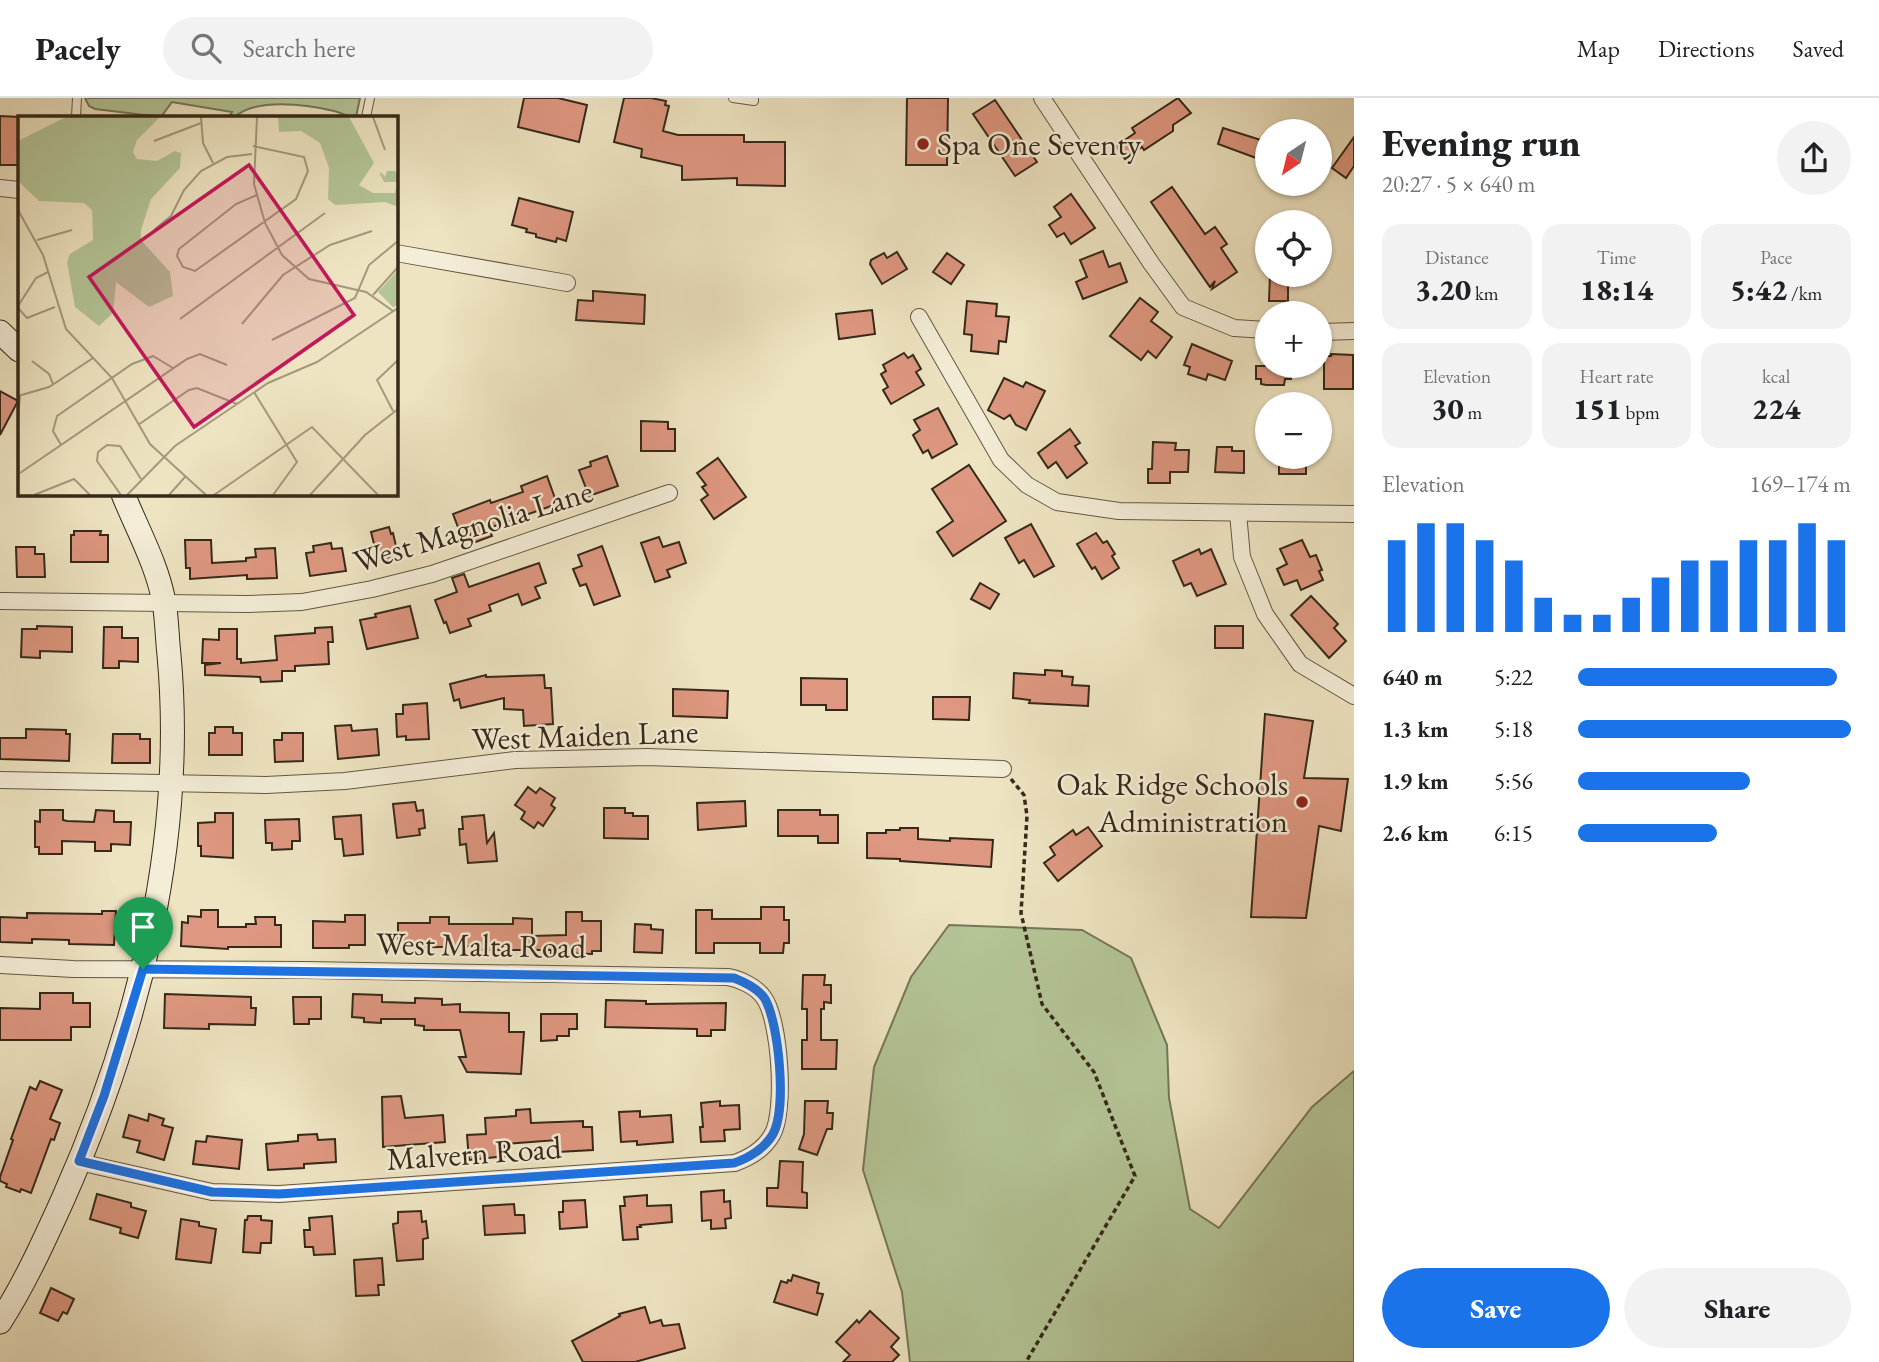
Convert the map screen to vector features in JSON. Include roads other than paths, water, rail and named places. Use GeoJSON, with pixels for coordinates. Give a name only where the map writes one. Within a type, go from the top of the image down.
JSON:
{"type":"FeatureCollection","features":[{"type":"Feature","properties":{"kind":"street"},"geometry":{"type":"LineString","coordinates":[[1042,98],[1183,307],[1234,328],[1255,329]]}},
{"type":"Feature","properties":{"kind":"street"},"geometry":{"type":"LineString","coordinates":[[0,188],[18,190]]}},
{"type":"Feature","properties":{"kind":"street"},"geometry":{"type":"LineString","coordinates":[[397,253],[567,283]]}},
{"type":"Feature","properties":{"kind":"street"},"geometry":{"type":"LineString","coordinates":[[919,317],[1002,460],[1027,485],[1057,502],[1119,511],[1354,514]]}},
{"type":"Feature","properties":{"kind":"street"},"geometry":{"type":"LineString","coordinates":[[1332,332],[1354,331]]}},
{"type":"Feature","properties":{"kind":"street"},"geometry":{"type":"LineString","coordinates":[[0,332],[18,349]]}},
{"type":"Feature","properties":{"kind":"street","name":"West Magnolia Lane"},"geometry":{"type":"LineString","coordinates":[[0,601],[164,604],[302,602],[432,574],[669,493]]}},
{"type":"Feature","properties":{"kind":"street"},"geometry":{"type":"LineString","coordinates":[[0,1322],[47,1234],[104,1096],[143,969],[168,827],[172,706],[164,604],[155,565],[123,495]]}},
{"type":"Feature","properties":{"kind":"street"},"geometry":{"type":"LineString","coordinates":[[1238,513],[1242,557],[1265,614],[1300,664],[1354,696]]}},
{"type":"Feature","properties":{"kind":"street","name":"West Maiden Lane"},"geometry":{"type":"LineString","coordinates":[[0,780],[266,785],[345,781],[515,760],[647,757],[1003,769]]}},
{"type":"Feature","properties":{"kind":"street","name":"West Malta Road"},"geometry":{"type":"LineString","coordinates":[[0,965],[73,969],[728,976],[744,982],[764,997],[779,1042]]}},
{"type":"Feature","properties":{"kind":"street","name":"Malvern Road"},"geometry":{"type":"LineString","coordinates":[[79,1161],[180,1186],[228,1194],[326,1191],[734,1163],[751,1157],[773,1134],[778,1111],[779,1042]]}},
{"type":"Feature","properties":{"kind":"lane"},"geometry":{"type":"LineString","coordinates":[[76,116],[77,98]]}},
{"type":"Feature","properties":{"kind":"lane"},"geometry":{"type":"LineString","coordinates":[[366,116],[370,98]]}},
{"type":"Feature","properties":{"kind":"lane"},"geometry":{"type":"LineString","coordinates":[[733,98],[754,101],[754,98]]}},
{"type":"Feature","properties":{"kind":"place","name":"Spa One Seventy"},"geometry":{"type":"Point","coordinates":[923,144]}},
{"type":"Feature","properties":{"kind":"place","name":"Oak Ridge Schools Administration"},"geometry":{"type":"Point","coordinates":[1302,802]}}]}
